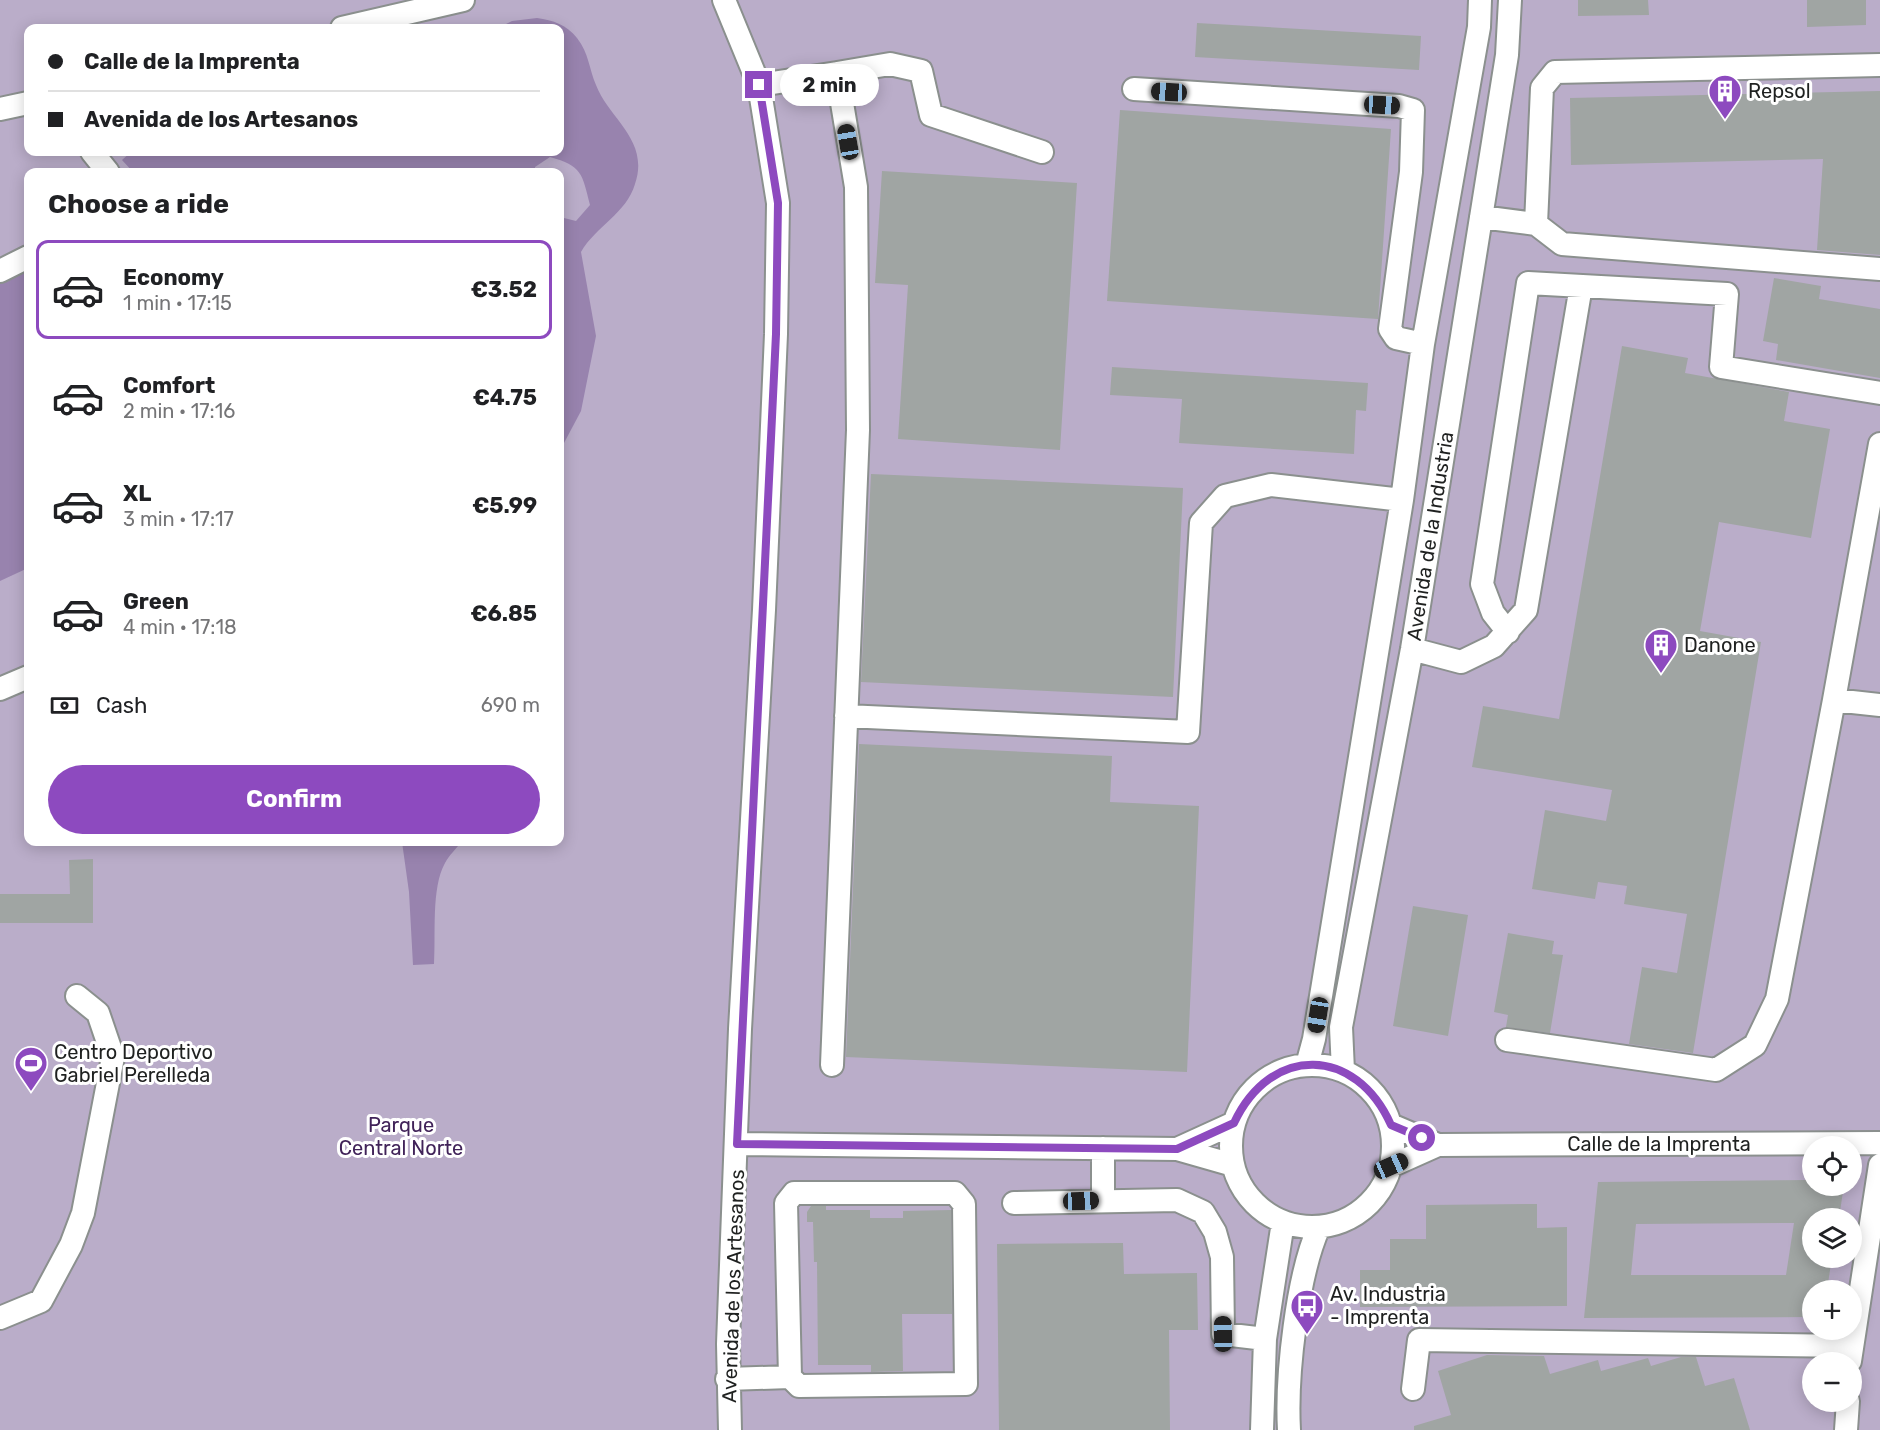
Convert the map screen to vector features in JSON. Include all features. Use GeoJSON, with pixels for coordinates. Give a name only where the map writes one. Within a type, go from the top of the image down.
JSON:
{"type":"FeatureCollection","features":[{"type":"Feature","properties":{"kind":"street"},"geometry":{"type":"LineString","coordinates":[[359,24],[463,0]]}},
{"type":"Feature","properties":{"kind":"street","name":"Avenida de los Artesanos"},"geometry":{"type":"LineString","coordinates":[[724,0],[759,85],[778,203],[776,322],[727,1379],[730,1430]]}},
{"type":"Feature","properties":{"kind":"street","name":"Avenida de la Industria"},"geometry":{"type":"LineString","coordinates":[[1307,1065],[1314,1038],[1402,500],[1423,344],[1479,27],[1480,0]]}},
{"type":"Feature","properties":{"kind":"street","name":"Avenida de la Industria"},"geometry":{"type":"LineString","coordinates":[[1342,1071],[1341,1027],[1412,649],[1507,55],[1510,0]]}},
{"type":"Feature","properties":{"kind":"street"},"geometry":{"type":"LineString","coordinates":[[759,85],[890,64],[921,71],[931,115],[1042,152]]}},
{"type":"Feature","properties":{"kind":"street"},"geometry":{"type":"LineString","coordinates":[[1536,224],[1542,88],[1555,72],[1880,65]]}},
{"type":"Feature","properties":{"kind":"street"},"geometry":{"type":"LineString","coordinates":[[831,1065],[858,430],[856,187],[837,74]]}},
{"type":"Feature","properties":{"kind":"street"},"geometry":{"type":"LineString","coordinates":[[1134,89],[1399,106],[1413,110],[1411,172],[1390,329],[1396,338],[1423,344]]}},
{"type":"Feature","properties":{"kind":"street"},"geometry":{"type":"LineString","coordinates":[[0,110],[24,104]]}},
{"type":"Feature","properties":{"kind":"street"},"geometry":{"type":"LineString","coordinates":[[95,156],[105,168]]}},
{"type":"Feature","properties":{"kind":"street"},"geometry":{"type":"LineString","coordinates":[[1481,217],[1536,224],[1562,244],[1880,269]]}},
{"type":"Feature","properties":{"kind":"street"},"geometry":{"type":"LineString","coordinates":[[0,271],[24,259]]}},
{"type":"Feature","properties":{"kind":"street"},"geometry":{"type":"LineString","coordinates":[[1508,632],[1493,613],[1482,584],[1528,283],[1726,294],[1721,367],[1880,393]]}},
{"type":"Feature","properties":{"kind":"street"},"geometry":{"type":"LineString","coordinates":[[1412,649],[1461,663],[1494,646],[1526,610],[1581,286]]}},
{"type":"Feature","properties":{"kind":"street"},"geometry":{"type":"LineString","coordinates":[[1507,1040],[1716,1070],[1755,1045],[1777,999],[1880,444]]}},
{"type":"Feature","properties":{"kind":"street"},"geometry":{"type":"LineString","coordinates":[[846,716],[1188,732],[1201,523],[1225,496],[1271,485],[1402,500]]}},
{"type":"Feature","properties":{"kind":"street"},"geometry":{"type":"LineString","coordinates":[[0,689],[24,679]]}},
{"type":"Feature","properties":{"kind":"street"},"geometry":{"type":"LineString","coordinates":[[1834,700],[1880,705]]}},
{"type":"Feature","properties":{"kind":"street"},"geometry":{"type":"LineString","coordinates":[[0,1318],[41,1301],[71,1245],[82,1212],[113,1057],[98,1013],[77,996]]}},
{"type":"Feature","properties":{"kind":"street"},"geometry":{"type":"LineString","coordinates":[[1307,1065],[1342,1071],[1364,1084],[1381,1102],[1391,1125],[1394,1145],[1391,1166],[1382,1189],[1365,1208],[1343,1221],[1318,1227],[1283,1222],[1254,1203],[1243,1189],[1233,1165],[1230,1144],[1234,1123],[1244,1101],[1261,1083],[1283,1070],[1307,1065]]}},
{"type":"Feature","properties":{"kind":"street"},"geometry":{"type":"LineString","coordinates":[[1177,1149],[1234,1123]]}},
{"type":"Feature","properties":{"kind":"street","name":"Calle de la Imprenta"},"geometry":{"type":"LineString","coordinates":[[1391,1125],[1438,1145],[1880,1143]]}},
{"type":"Feature","properties":{"kind":"street"},"geometry":{"type":"LineString","coordinates":[[737,1144],[1177,1149],[1233,1165]]}},
{"type":"Feature","properties":{"kind":"street","name":"Calle de la Imprenta"},"geometry":{"type":"LineString","coordinates":[[1391,1166],[1438,1145]]}},
{"type":"Feature","properties":{"kind":"street"},"geometry":{"type":"LineString","coordinates":[[1103,1148],[1103,1201]]}},
{"type":"Feature","properties":{"kind":"street"},"geometry":{"type":"LineString","coordinates":[[1851,1352],[1880,1165]]}},
{"type":"Feature","properties":{"kind":"street"},"geometry":{"type":"LineString","coordinates":[[727,1379],[790,1377],[799,1386],[966,1384],[964,1204],[955,1193],[794,1193],[786,1203],[790,1377]]}},
{"type":"Feature","properties":{"kind":"street"},"geometry":{"type":"LineString","coordinates":[[1014,1203],[1177,1200],[1203,1212],[1215,1232],[1222,1257],[1223,1334],[1265,1339]]}},
{"type":"Feature","properties":{"kind":"street"},"geometry":{"type":"LineString","coordinates":[[1262,1430],[1265,1339],[1283,1222]]}},
{"type":"Feature","properties":{"kind":"street"},"geometry":{"type":"LineString","coordinates":[[1289,1430],[1288,1408],[1295,1335],[1309,1248],[1318,1227]]}},
{"type":"Feature","properties":{"kind":"street"},"geometry":{"type":"LineString","coordinates":[[1413,1389],[1419,1340],[1802,1352]]}},
{"type":"Feature","properties":{"kind":"street"},"geometry":{"type":"LineString","coordinates":[[1846,1430],[1847,1412]]}},
{"type":"Feature","properties":{"kind":"green space","name":"Parque Central Norte"},"geometry":{"type":"Polygon","coordinates":[[[0,0],[1880,0],[1880,1430],[0,1430],[0,0]]]}},
{"type":"Feature","properties":{"kind":"shaded area"},"geometry":{"type":"Polygon","coordinates":[[[537,18],[559,24],[506,24],[512,21],[537,18]]]}},
{"type":"Feature","properties":{"kind":"shaded area"},"geometry":{"type":"Polygon","coordinates":[[[564,26],[581,44],[602,97],[633,142],[638,169],[635,184],[625,204],[594,235],[581,252],[596,336],[581,411],[564,443],[564,218],[576,221],[590,205],[579,172],[569,164],[550,157],[535,168],[129,168],[122,160],[126,156],[564,156],[564,26]]]}},
{"type":"Feature","properties":{"kind":"shaded area"},"geometry":{"type":"Polygon","coordinates":[[[24,266],[24,570],[0,581],[0,278],[24,266]]]}},
{"type":"Feature","properties":{"kind":"shaded area"},"geometry":{"type":"Polygon","coordinates":[[[403,846],[458,846],[445,863],[438,885],[434,964],[413,965],[409,892],[403,846]]]}},
{"type":"Feature","properties":{"kind":"building"},"geometry":{"type":"Polygon","coordinates":[[[1578,0],[1648,0],[1649,15],[1578,16],[1578,0]]]}},
{"type":"Feature","properties":{"kind":"building"},"geometry":{"type":"Polygon","coordinates":[[[1807,0],[1866,0],[1866,25],[1807,27],[1807,0]]]}},
{"type":"Feature","properties":{"kind":"building"},"geometry":{"type":"Polygon","coordinates":[[[1197,23],[1421,36],[1419,70],[1195,57],[1197,23]]]}},
{"type":"Feature","properties":{"kind":"building","name":"Repsol"},"geometry":{"type":"Polygon","coordinates":[[[1880,91],[1880,255],[1817,250],[1823,159],[1571,165],[1570,98],[1880,91]]]}},
{"type":"Feature","properties":{"kind":"building"},"geometry":{"type":"Polygon","coordinates":[[[1120,110],[1391,129],[1378,319],[1107,301],[1120,110]]]}},
{"type":"Feature","properties":{"kind":"building"},"geometry":{"type":"Polygon","coordinates":[[[882,171],[1077,183],[1060,450],[898,439],[908,285],[875,283],[882,171]]]}},
{"type":"Feature","properties":{"kind":"building"},"geometry":{"type":"Polygon","coordinates":[[[1774,278],[1821,286],[1819,299],[1880,309],[1880,378],[1776,360],[1778,344],[1763,341],[1774,278]]]}},
{"type":"Feature","properties":{"kind":"building","name":"Danone"},"geometry":{"type":"Polygon","coordinates":[[[1622,346],[1688,358],[1685,373],[1789,392],[1784,421],[1830,429],[1811,538],[1719,522],[1700,631],[1761,642],[1693,1053],[1629,1044],[1642,967],[1677,973],[1687,914],[1624,904],[1627,886],[1598,882],[1595,899],[1532,889],[1545,810],[1606,821],[1612,790],[1472,767],[1483,706],[1559,719],[1622,346]]]}},
{"type":"Feature","properties":{"kind":"building"},"geometry":{"type":"Polygon","coordinates":[[[1112,367],[1368,383],[1366,411],[1356,410],[1354,454],[1179,443],[1182,399],[1110,395],[1112,367]]]}},
{"type":"Feature","properties":{"kind":"building"},"geometry":{"type":"Polygon","coordinates":[[[871,474],[1183,488],[1173,697],[861,682],[871,474]]]}},
{"type":"Feature","properties":{"kind":"building"},"geometry":{"type":"Polygon","coordinates":[[[859,744],[1112,756],[1110,802],[1199,806],[1187,1072],[846,1057],[859,744]]]}},
{"type":"Feature","properties":{"kind":"building"},"geometry":{"type":"Polygon","coordinates":[[[93,859],[93,923],[0,923],[0,894],[70,894],[69,860],[93,859]]]}},
{"type":"Feature","properties":{"kind":"building"},"geometry":{"type":"Polygon","coordinates":[[[1413,906],[1468,915],[1448,1036],[1393,1026],[1413,906]]]}},
{"type":"Feature","properties":{"kind":"building"},"geometry":{"type":"Polygon","coordinates":[[[1508,933],[1554,941],[1552,954],[1563,955],[1550,1033],[1506,1027],[1508,1015],[1494,1012],[1508,933]]]}},
{"type":"Feature","properties":{"kind":"building"},"geometry":{"type":"Polygon","coordinates":[[[1802,1180],[1802,1196],[1842,1196],[1841,1208],[1802,1208],[1802,1268],[1830,1268],[1829,1280],[1802,1280],[1802,1317],[1584,1318],[1598,1182],[1802,1180]],[[1794,1223],[1636,1224],[1631,1275],[1786,1275],[1794,1223]]]}},
{"type":"Feature","properties":{"kind":"building"},"geometry":{"type":"Polygon","coordinates":[[[1537,1204],[1537,1228],[1567,1227],[1567,1306],[1360,1307],[1360,1270],[1390,1270],[1390,1239],[1426,1239],[1426,1205],[1537,1204]]]}},
{"type":"Feature","properties":{"kind":"building"},"geometry":{"type":"Polygon","coordinates":[[[811,1206],[826,1206],[826,1210],[870,1210],[870,1218],[903,1218],[903,1211],[951,1210],[952,1314],[902,1314],[903,1371],[871,1372],[871,1365],[818,1365],[817,1262],[814,1262],[813,1222],[807,1222],[807,1212],[811,1206]]]}},
{"type":"Feature","properties":{"kind":"building"},"geometry":{"type":"Polygon","coordinates":[[[1123,1243],[1124,1274],[1197,1273],[1198,1330],[1169,1330],[1170,1430],[999,1430],[997,1244],[1123,1243]]]}},
{"type":"Feature","properties":{"kind":"building"},"geometry":{"type":"Polygon","coordinates":[[[1487,1355],[1544,1356],[1550,1374],[1598,1360],[1601,1371],[1648,1358],[1651,1366],[1681,1357],[1696,1357],[1705,1386],[1734,1378],[1750,1430],[1414,1430],[1414,1426],[1451,1415],[1438,1371],[1487,1355]]]}},
{"type":"Feature","properties":{"kind":"place","name":"Repsol"},"geometry":{"type":"Point","coordinates":[1725,120]}},
{"type":"Feature","properties":{"kind":"place","name":"Danone"},"geometry":{"type":"Point","coordinates":[1661,674]}},
{"type":"Feature","properties":{"kind":"place","name":"Centro Deportivo Gabriel Perelleda"},"geometry":{"type":"Point","coordinates":[31,1092]}},
{"type":"Feature","properties":{"kind":"place","name":"Av. Industria - Imprenta"},"geometry":{"type":"Point","coordinates":[1307,1335]}},
{"type":"Feature","properties":{"kind":"route"},"geometry":{"type":"LineString","coordinates":[[759,85],[778,203],[776,334],[764,610],[740,1029],[737,1144],[1177,1149],[1234,1123],[1244,1101],[1261,1083],[1283,1070],[1307,1065],[1325,1066],[1342,1071],[1364,1084],[1381,1102],[1391,1125],[1422,1138]]}}]}
